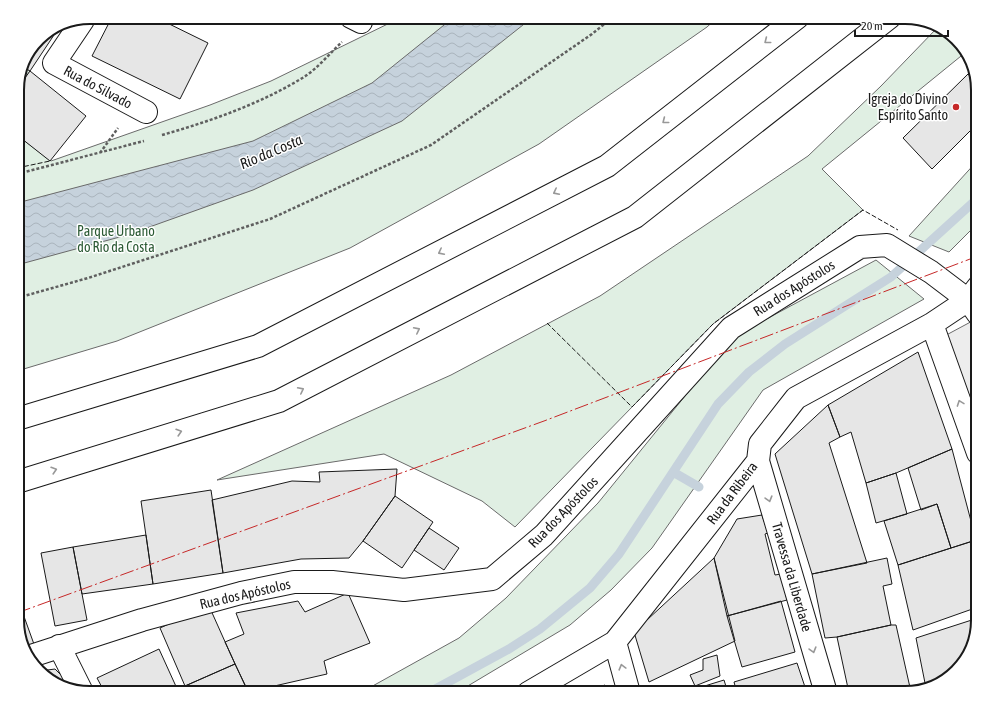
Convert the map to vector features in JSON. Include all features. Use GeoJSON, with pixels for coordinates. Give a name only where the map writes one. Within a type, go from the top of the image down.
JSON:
{"type":"FeatureCollection","features":[{"type":"Feature","properties":{"kind":"main road"},"geometry":{"type":"LineString","coordinates":[[24,418],[258,346],[600,170],[789,24]]}},
{"type":"Feature","properties":{"kind":"main road"},"geometry":{"type":"LineString","coordinates":[[24,480],[279,401],[635,218],[881,24]]}},
{"type":"Feature","properties":{"kind":"main road","name":"Rua do Silvado"},"geometry":{"type":"LineString","coordinates":[[80,25],[54,63],[146,112]]}},
{"type":"Feature","properties":{"kind":"main road","name":"Rua dos Apóstolos"},"geometry":{"type":"LineString","coordinates":[[34,655],[142,620],[241,592],[294,582],[332,582],[404,590],[492,579],[544,535],[731,328],[860,248],[887,245],[971,297]]}},
{"type":"Feature","properties":{"kind":"main road","name":"Rua da Ribeira"},"geometry":{"type":"LineString","coordinates":[[540,686],[615,642],[758,461],[760,444],[796,398],[971,302]]}},
{"type":"Feature","properties":{"kind":"main road"},"geometry":{"type":"LineString","coordinates":[[932,324],[971,433]]}},
{"type":"Feature","properties":{"kind":"main road","name":"Travessa da Liberdade"},"geometry":{"type":"LineString","coordinates":[[758,461],[824,686]]}},
{"type":"Feature","properties":{"kind":"main road"},"geometry":{"type":"LineString","coordinates":[[615,642],[627,686]]}},
{"type":"Feature","properties":{"kind":"main road"},"geometry":{"type":"LineString","coordinates":[[59,646],[78,684]]}},
{"type":"Feature","properties":{"kind":"path"},"geometry":{"type":"LineString","coordinates":[[161,136],[206,123],[254,103],[305,77],[352,24]]}},
{"type":"Feature","properties":{"kind":"path"},"geometry":{"type":"LineString","coordinates":[[24,296],[88,278],[270,219],[431,145],[604,24]]}},
{"type":"Feature","properties":{"kind":"path"},"geometry":{"type":"LineString","coordinates":[[24,172],[146,140]]}},
{"type":"Feature","properties":{"kind":"green space","name":"Parque Urbano do Rio da Costa"},"geometry":{"type":"Polygon","coordinates":[[[388,24],[710,24],[539,144],[350,248],[117,341],[24,369],[24,140],[51,161],[210,105],[271,81],[388,24]]]}},
{"type":"Feature","properties":{"kind":"green space"},"geometry":{"type":"Polygon","coordinates":[[[934,31],[952,43],[961,56],[822,169],[863,210],[713,324],[515,527],[482,501],[384,454],[217,480],[451,375],[600,296],[808,156],[881,86],[934,31]]]}},
{"type":"Feature","properties":{"kind":"green space"},"geometry":{"type":"Polygon","coordinates":[[[27,69],[30,71],[25,77],[27,69]]]}},
{"type":"Feature","properties":{"kind":"green space"},"geometry":{"type":"Polygon","coordinates":[[[971,168],[971,230],[949,252],[909,236],[971,168]]]}},
{"type":"Feature","properties":{"kind":"green space"},"geometry":{"type":"Polygon","coordinates":[[[876,260],[924,299],[763,390],[652,548],[611,590],[570,625],[468,686],[373,686],[459,638],[506,598],[598,503],[733,337],[876,260]]]}},
{"type":"Feature","properties":{"kind":"shaded area"},"geometry":{"type":"Polygon","coordinates":[[[971,322],[971,432],[937,340],[971,322]]]}},
{"type":"Feature","properties":{"kind":"water","name":"Rio da Costa"},"geometry":{"type":"Polygon","coordinates":[[[445,24],[524,24],[402,121],[253,190],[127,235],[24,263],[24,201],[253,141],[372,83],[445,24]]]}},
{"type":"Feature","properties":{"kind":"building"},"geometry":{"type":"Polygon","coordinates":[[[108,24],[169,24],[208,43],[180,99],[92,56],[108,24]]]}},
{"type":"Feature","properties":{"kind":"building"},"geometry":{"type":"Polygon","coordinates":[[[54,34],[30,71],[27,69],[35,53],[43,43],[54,34]]]}},
{"type":"Feature","properties":{"kind":"building"},"geometry":{"type":"Polygon","coordinates":[[[30,71],[86,116],[50,161],[24,141],[25,77],[30,71]]]}},
{"type":"Feature","properties":{"kind":"building","name":"Igreja do Divino Espírito Santo"},"geometry":{"type":"Polygon","coordinates":[[[968,74],[971,90],[971,130],[932,169],[903,138],[968,74]]]}},
{"type":"Feature","properties":{"kind":"building"},"geometry":{"type":"Polygon","coordinates":[[[918,352],[952,449],[896,473],[866,483],[851,432],[840,437],[828,405],[918,352]]]}},
{"type":"Feature","properties":{"kind":"building"},"geometry":{"type":"Polygon","coordinates":[[[828,405],[840,437],[829,443],[867,563],[812,574],[775,454],[828,405]]]}},
{"type":"Feature","properties":{"kind":"building"},"geometry":{"type":"Polygon","coordinates":[[[952,449],[971,521],[971,542],[951,548],[937,504],[921,510],[908,468],[952,449]]]}},
{"type":"Feature","properties":{"kind":"building"},"geometry":{"type":"Polygon","coordinates":[[[397,469],[395,496],[349,558],[301,559],[223,573],[212,500],[292,481],[320,482],[319,472],[397,469]]]}},
{"type":"Feature","properties":{"kind":"building"},"geometry":{"type":"Polygon","coordinates":[[[896,473],[907,514],[876,523],[866,483],[896,473]]]}},
{"type":"Feature","properties":{"kind":"building"},"geometry":{"type":"Polygon","coordinates":[[[211,490],[223,573],[153,584],[141,501],[211,490]]]}},
{"type":"Feature","properties":{"kind":"building"},"geometry":{"type":"Polygon","coordinates":[[[395,496],[433,522],[402,568],[363,541],[395,496]]]}},
{"type":"Feature","properties":{"kind":"building"},"geometry":{"type":"Polygon","coordinates":[[[937,504],[951,548],[898,565],[884,521],[937,504]]]}},
{"type":"Feature","properties":{"kind":"building"},"geometry":{"type":"Polygon","coordinates":[[[762,515],[768,533],[765,534],[775,575],[781,574],[787,600],[727,616],[714,558],[737,519],[762,515]]]}},
{"type":"Feature","properties":{"kind":"building"},"geometry":{"type":"Polygon","coordinates":[[[429,528],[459,548],[444,570],[414,550],[429,528]]]}},
{"type":"Feature","properties":{"kind":"building"},"geometry":{"type":"Polygon","coordinates":[[[146,535],[153,584],[82,594],[73,547],[146,535]]]}},
{"type":"Feature","properties":{"kind":"building"},"geometry":{"type":"Polygon","coordinates":[[[971,542],[971,609],[913,630],[898,565],[971,542]]]}},
{"type":"Feature","properties":{"kind":"building"},"geometry":{"type":"Polygon","coordinates":[[[73,547],[87,620],[55,626],[41,553],[73,547]]]}},
{"type":"Feature","properties":{"kind":"building"},"geometry":{"type":"Polygon","coordinates":[[[714,558],[735,641],[649,682],[634,632],[714,558]]]}},
{"type":"Feature","properties":{"kind":"building"},"geometry":{"type":"Polygon","coordinates":[[[887,558],[892,584],[883,586],[891,625],[837,637],[825,638],[812,574],[887,558]]]}},
{"type":"Feature","properties":{"kind":"building"},"geometry":{"type":"Polygon","coordinates":[[[348,593],[370,643],[324,661],[327,674],[274,686],[245,686],[225,642],[244,634],[236,613],[298,601],[305,612],[348,593]]]}},
{"type":"Feature","properties":{"kind":"building"},"geometry":{"type":"Polygon","coordinates":[[[781,601],[795,652],[742,667],[727,616],[781,601]]]}},
{"type":"Feature","properties":{"kind":"building"},"geometry":{"type":"Polygon","coordinates":[[[209,606],[235,664],[185,686],[160,628],[209,606]]]}},
{"type":"Feature","properties":{"kind":"building"},"geometry":{"type":"Polygon","coordinates":[[[24,616],[35,647],[31,649],[25,633],[24,616]]]}},
{"type":"Feature","properties":{"kind":"building"},"geometry":{"type":"Polygon","coordinates":[[[971,620],[967,641],[962,653],[952,667],[934,679],[925,682],[916,638],[971,620]]]}},
{"type":"Feature","properties":{"kind":"building"},"geometry":{"type":"Polygon","coordinates":[[[896,625],[910,686],[848,686],[837,637],[896,625]]]}},
{"type":"Feature","properties":{"kind":"building"},"geometry":{"type":"Polygon","coordinates":[[[159,649],[176,686],[101,686],[97,678],[159,649]]]}},
{"type":"Feature","properties":{"kind":"building"},"geometry":{"type":"Polygon","coordinates":[[[717,655],[720,676],[695,686],[690,675],[703,670],[703,659],[717,655]]]}},
{"type":"Feature","properties":{"kind":"building"},"geometry":{"type":"Polygon","coordinates":[[[797,663],[805,686],[735,686],[734,682],[797,663]]]}},
{"type":"Feature","properties":{"kind":"building"},"geometry":{"type":"Polygon","coordinates":[[[235,664],[246,686],[185,686],[235,664]]]}},
{"type":"Feature","properties":{"kind":"building"},"geometry":{"type":"Polygon","coordinates":[[[55,669],[67,681],[57,677],[48,670],[55,669]]]}},
{"type":"Feature","properties":{"kind":"building"},"geometry":{"type":"Polygon","coordinates":[[[724,680],[726,686],[705,686],[724,680]]]}},
{"type":"Feature","properties":{"kind":"waterway"},"geometry":{"type":"LineString","coordinates":[[441,686],[509,649],[540,629],[590,588],[619,554],[718,404],[749,372],[785,344],[891,277],[971,204]]}},
{"type":"Feature","properties":{"kind":"waterway"},"geometry":{"type":"LineString","coordinates":[[673,472],[699,487]]}},
{"type":"Feature","properties":{"kind":"fence"},"geometry":{"type":"LineString","coordinates":[[24,167],[50,161]]}},
{"type":"Feature","properties":{"kind":"fence"},"geometry":{"type":"LineString","coordinates":[[547,323],[632,407],[713,324],[863,210],[898,230]]}},
{"type":"Feature","properties":{"kind":"power"},"geometry":{"type":"LineString","coordinates":[[24,610],[544,421],[971,259]]}},
{"type":"Feature","properties":{"kind":"place","name":"Igreja do Divino Espírito Santo"},"geometry":{"type":"Point","coordinates":[956,107]}}]}
